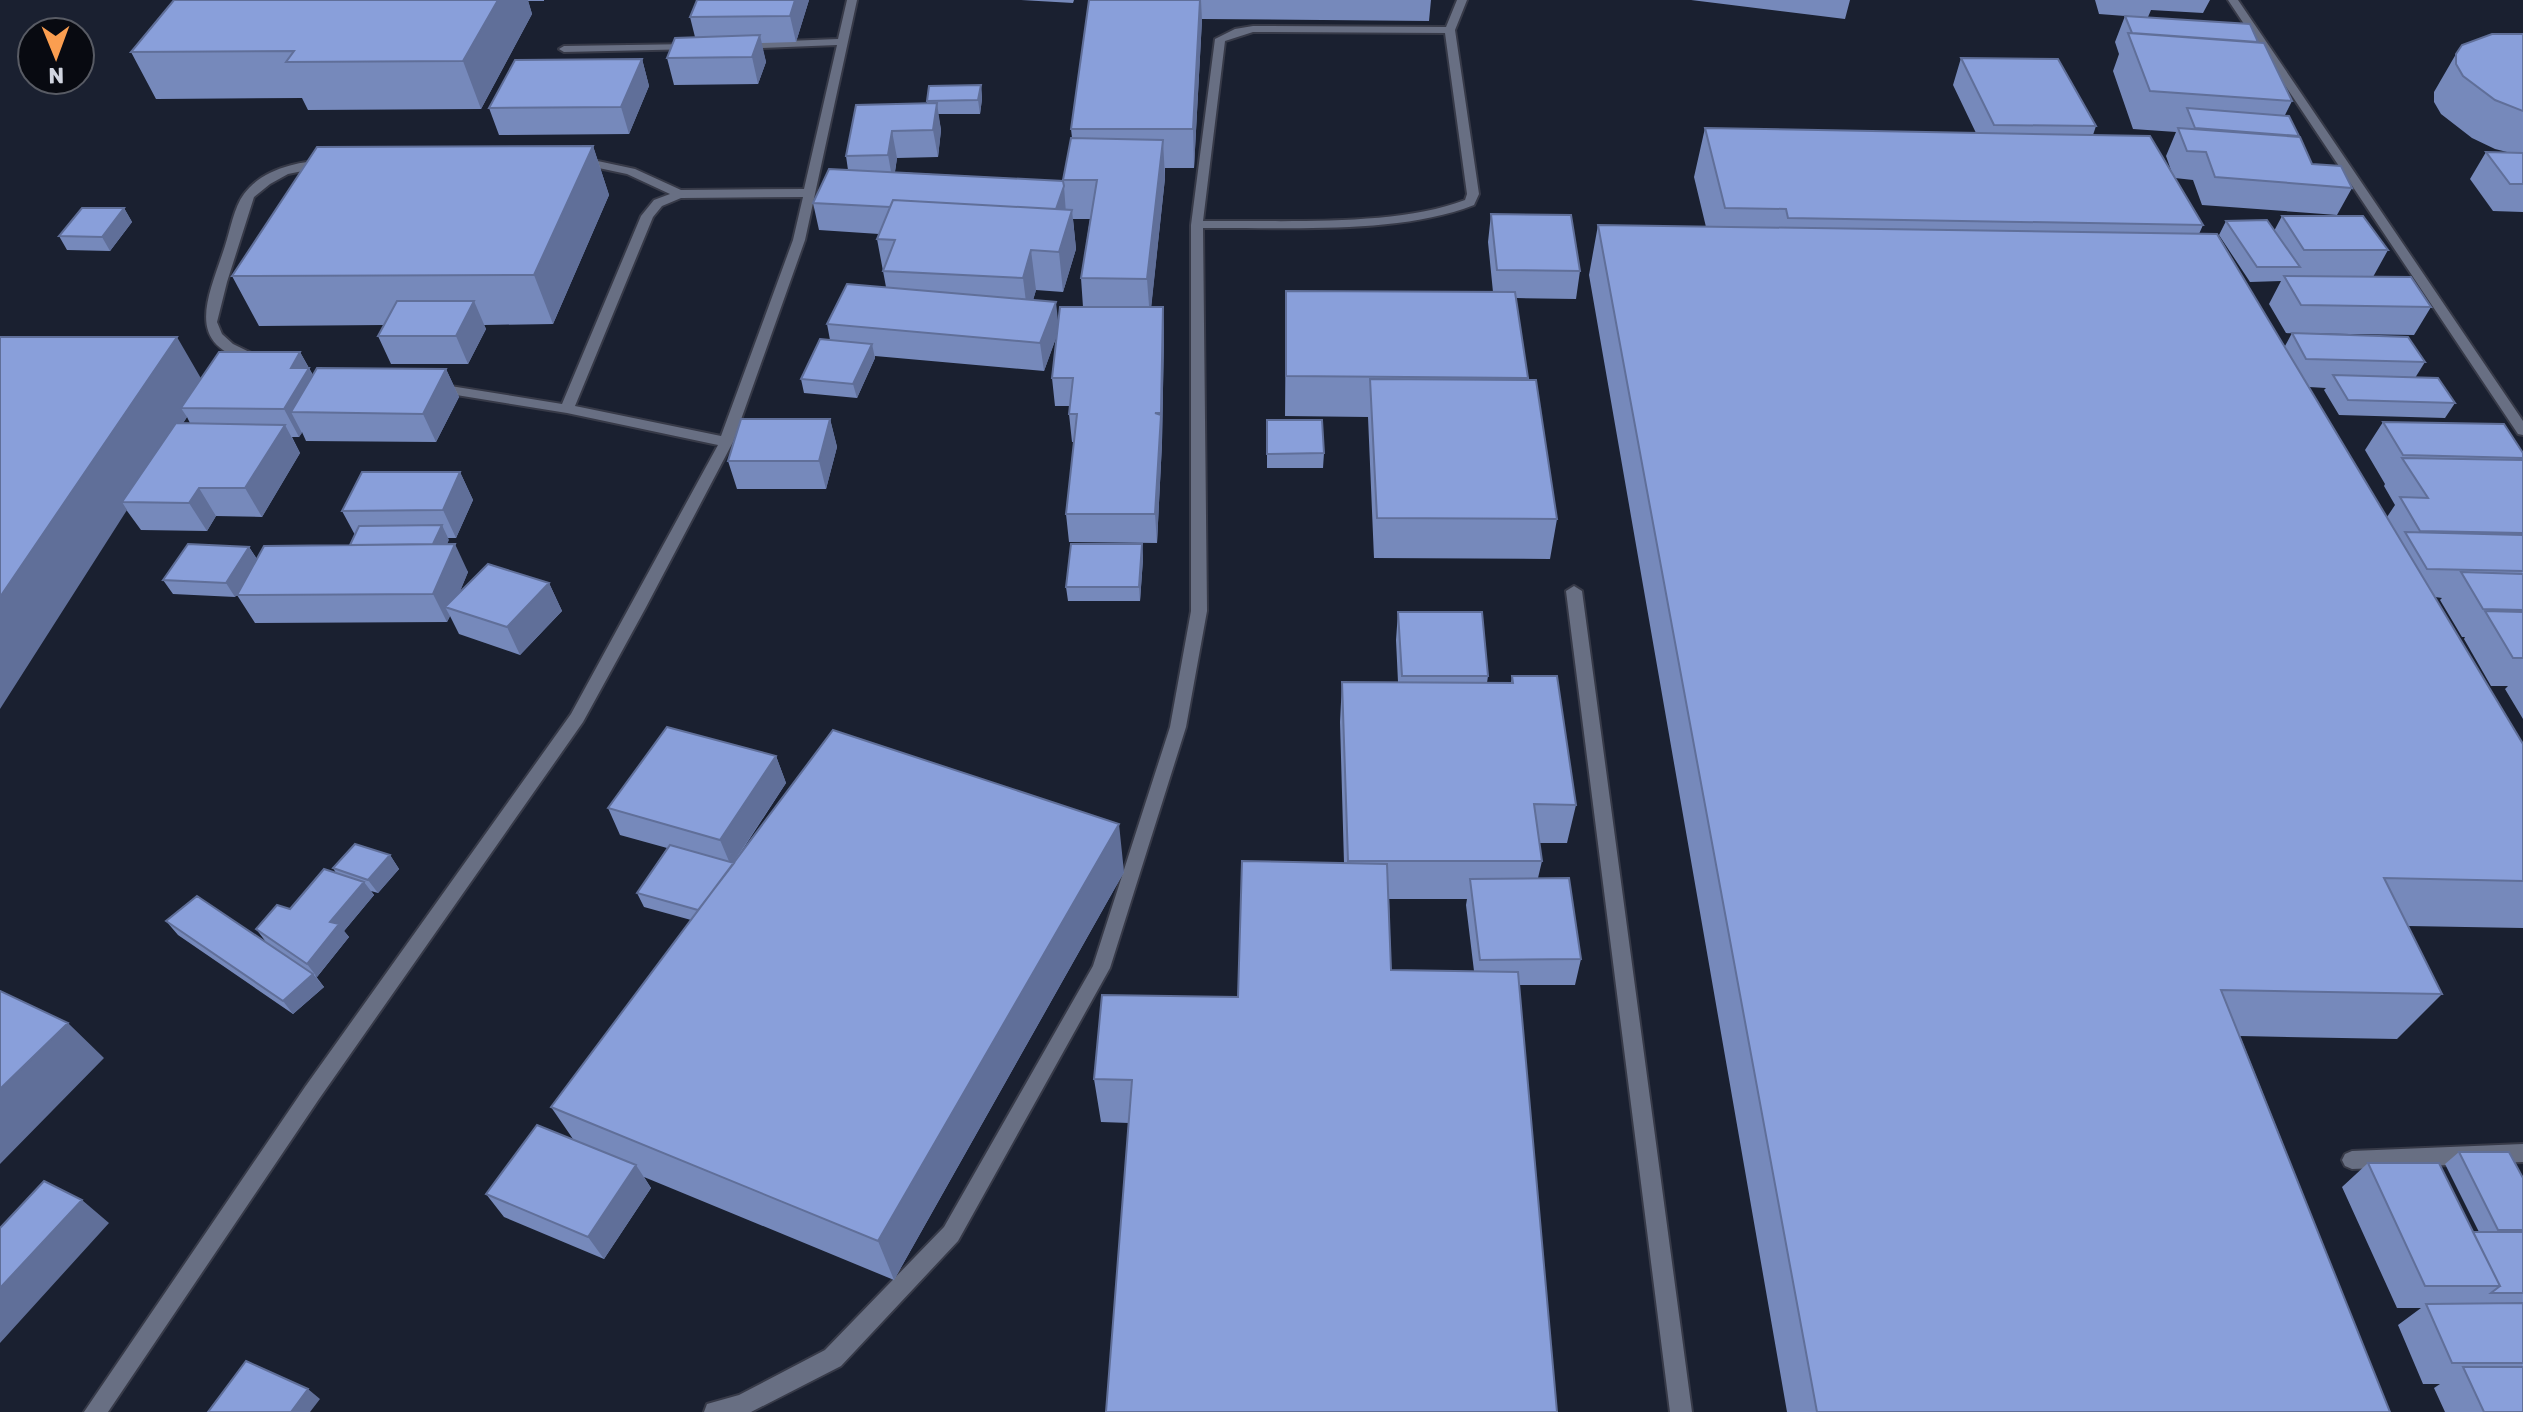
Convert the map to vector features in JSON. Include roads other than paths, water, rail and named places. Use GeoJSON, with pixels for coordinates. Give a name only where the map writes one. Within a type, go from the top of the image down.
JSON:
{"type":"FeatureCollection","features":[{"type":"Feature","properties":{"kind":"street"},"geometry":{"type":"LineString","coordinates":[[95,1412],[312,1093],[577,718],[726,442],[799,240],[852,0]]}},
{"type":"Feature","properties":{"kind":"street"},"geometry":{"type":"LineString","coordinates":[[1197,225],[1378,218],[1443,212],[1470,202],[1473,194],[1450,30],[1462,0]]}},
{"type":"Feature","properties":{"kind":"street"},"geometry":{"type":"LineString","coordinates":[[2233,0],[2523,431]]}},
{"type":"Feature","properties":{"kind":"street"},"geometry":{"type":"LineString","coordinates":[[715,1412],[742,1405],[833,1358],[951,1234],[1101,968],[1178,727],[1199,611],[1197,225],[1220,39],[1253,29],[1450,30]]}},
{"type":"Feature","properties":{"kind":"street"},"geometry":{"type":"LineString","coordinates":[[727,46],[843,42]]}},
{"type":"Feature","properties":{"kind":"street"},"geometry":{"type":"LineString","coordinates":[[564,49],[713,47]]}},
{"type":"Feature","properties":{"kind":"street"},"geometry":{"type":"LineString","coordinates":[[559,158],[624,167],[653,178],[679,194]]}},
{"type":"Feature","properties":{"kind":"street"},"geometry":{"type":"LineString","coordinates":[[278,363],[247,358],[219,341],[211,321],[219,293],[248,196],[262,182],[280,171],[304,164],[336,163]]}},
{"type":"Feature","properties":{"kind":"street"},"geometry":{"type":"LineString","coordinates":[[567,409],[647,216],[658,203],[679,194],[807,193]]}},
{"type":"Feature","properties":{"kind":"street"},"geometry":{"type":"LineString","coordinates":[[430,387],[567,409],[726,442]]}},
{"type":"Feature","properties":{"kind":"street"},"geometry":{"type":"LineString","coordinates":[[1574,591],[1681,1412]]}},
{"type":"Feature","properties":{"kind":"street"},"geometry":{"type":"LineString","coordinates":[[2352,1160],[2523,1153]]}}]}
